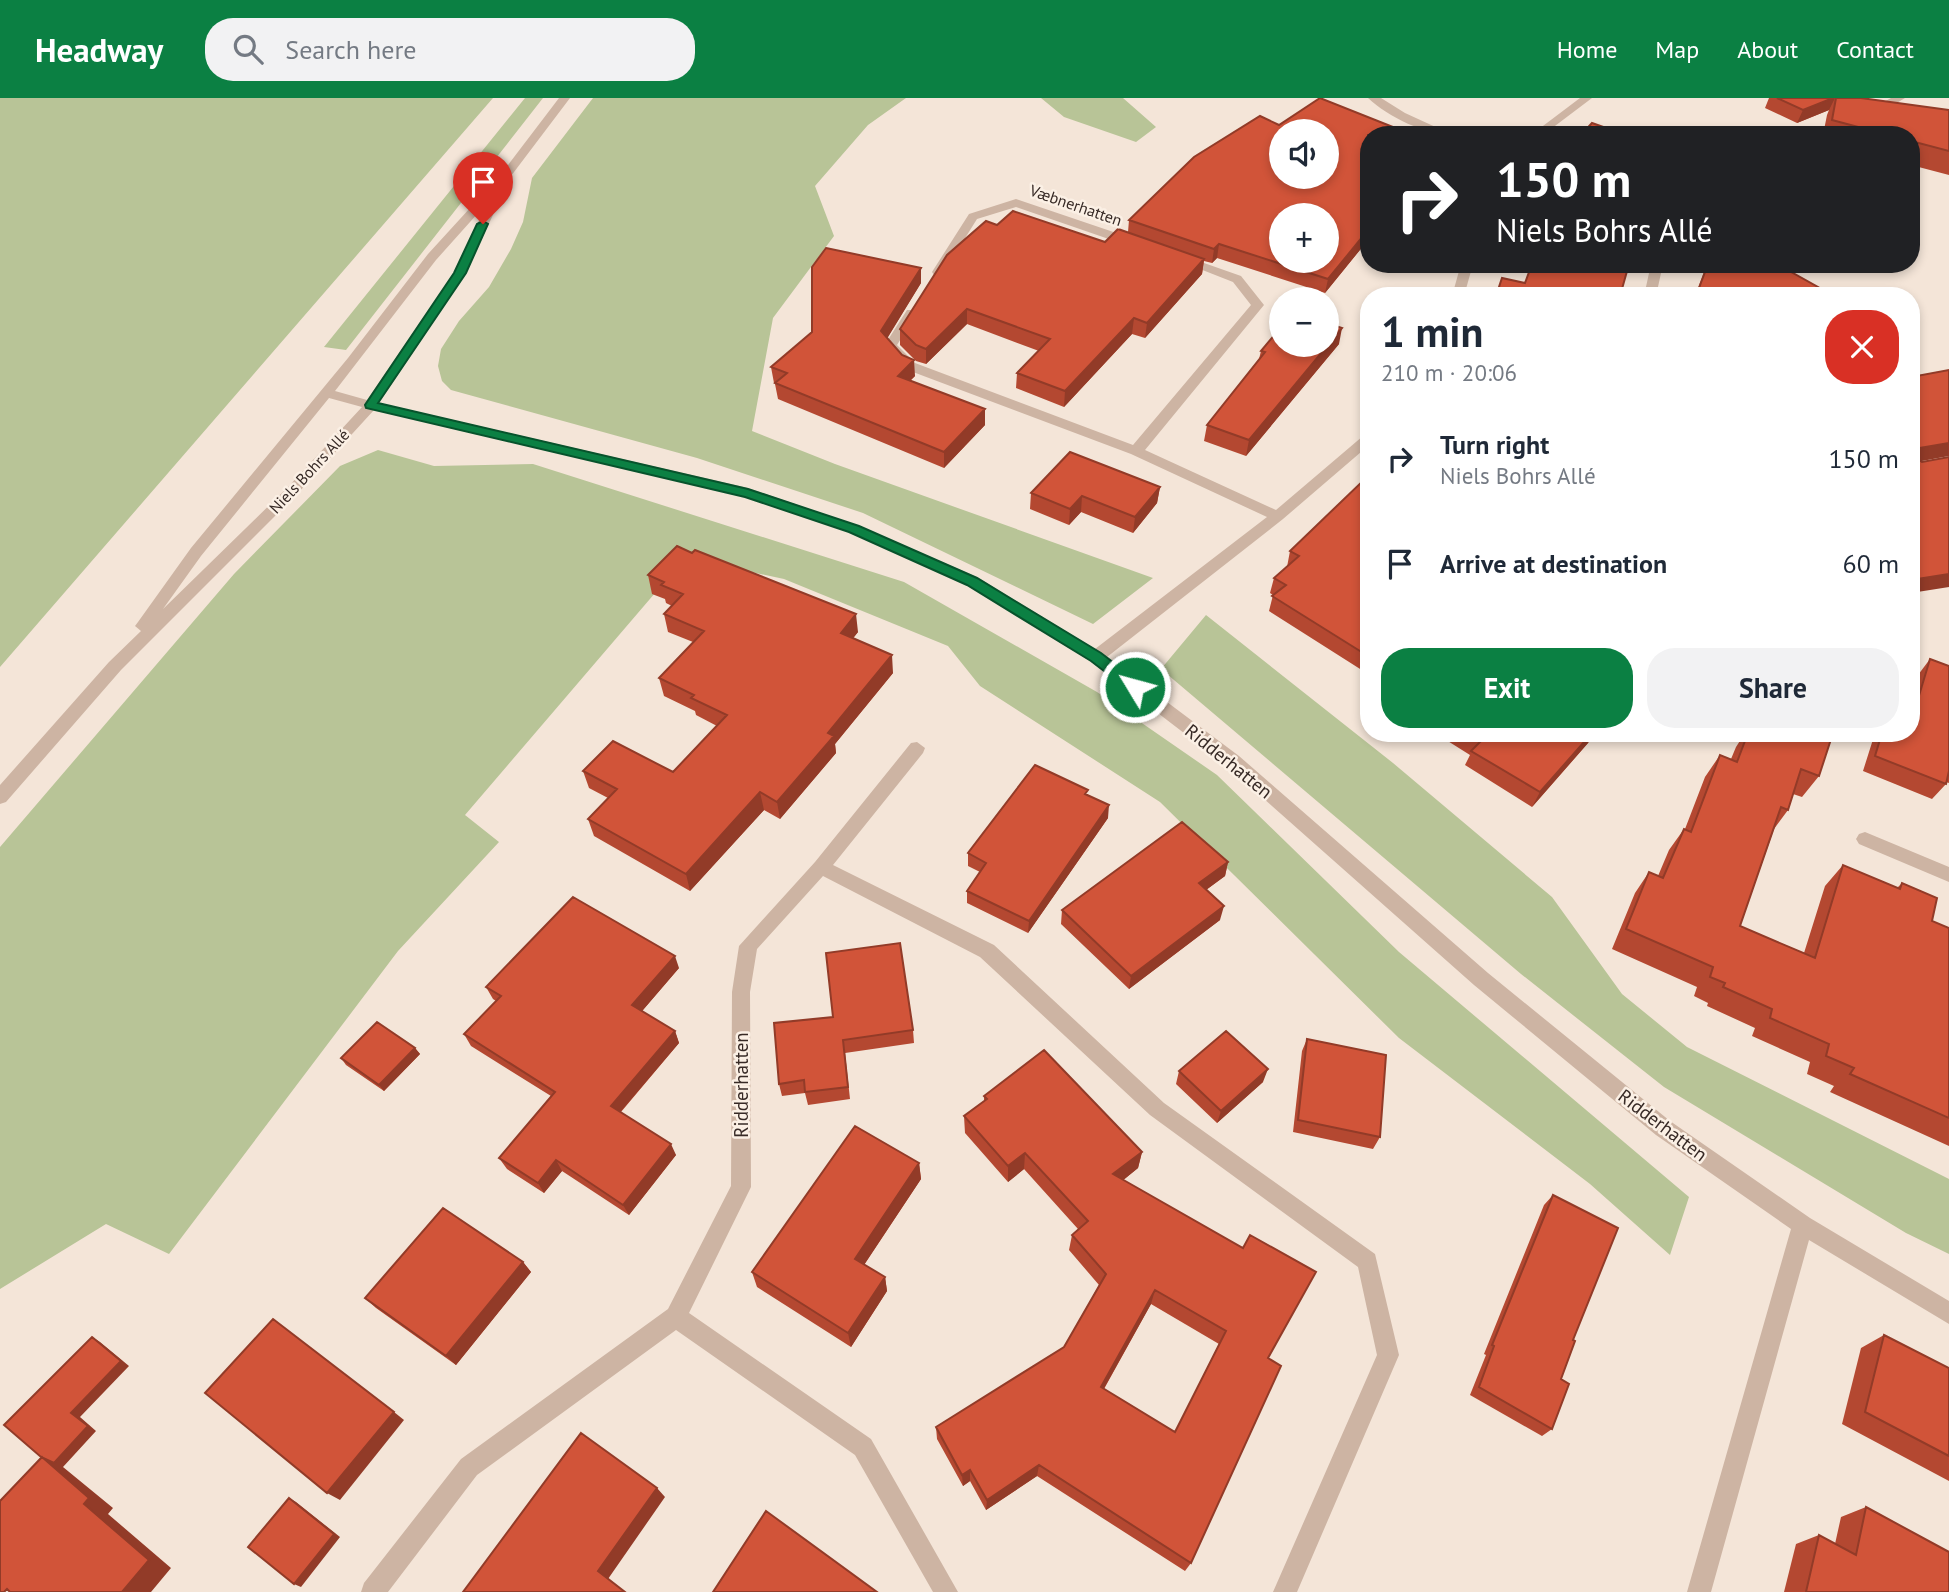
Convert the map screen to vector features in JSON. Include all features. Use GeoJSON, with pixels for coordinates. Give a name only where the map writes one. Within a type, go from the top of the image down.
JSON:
{"type":"FeatureCollection","features":[{"type":"Feature","properties":{"kind":"street","name":"Niels Bohrs Allé"},"geometry":{"type":"LineString","coordinates":[[115,666],[196,552],[432,257],[506,175],[565,98]]}},
{"type":"Feature","properties":{"kind":"street"},"geometry":{"type":"LineString","coordinates":[[1373,98],[1401,115],[1427,126]]}},
{"type":"Feature","properties":{"kind":"street"},"geometry":{"type":"LineString","coordinates":[[1548,126],[1587,98]]}},
{"type":"Feature","properties":{"kind":"street"},"geometry":{"type":"LineString","coordinates":[[1897,111],[1873,105],[1900,98]]}},
{"type":"Feature","properties":{"kind":"street","name":"Niels Bohrs Allé"},"geometry":{"type":"LineString","coordinates":[[0,797],[115,666],[294,489],[371,405],[460,273],[506,175]]}},
{"type":"Feature","properties":{"kind":"street","name":"Væbnerhatten"},"geometry":{"type":"LineString","coordinates":[[1146,248],[1016,203],[973,217],[890,346],[910,366],[1136,451],[1278,516]]}},
{"type":"Feature","properties":{"kind":"street"},"geometry":{"type":"LineString","coordinates":[[1136,451],[1258,304],[1237,279],[1172,257]]}},
{"type":"Feature","properties":{"kind":"street","name":"Ridderhatten"},"geometry":{"type":"LineString","coordinates":[[325,393],[748,493],[854,529],[972,582],[1096,657],[1233,761],[1480,979],[1663,1128],[1803,1225],[1949,1313]]}},
{"type":"Feature","properties":{"kind":"street"},"geometry":{"type":"LineString","coordinates":[[1096,657],[1278,516],[1360,446]]}},
{"type":"Feature","properties":{"kind":"street","name":"Ridderhatten"},"geometry":{"type":"LineString","coordinates":[[373,1592],[469,1467],[676,1317],[741,1187],[741,992],[748,946],[821,867],[917,748]]}},
{"type":"Feature","properties":{"kind":"street"},"geometry":{"type":"LineString","coordinates":[[1865,839],[1949,874]]}},
{"type":"Feature","properties":{"kind":"street"},"geometry":{"type":"LineString","coordinates":[[821,867],[987,951],[1157,1109],[1367,1261],[1388,1355],[1285,1592]]}},
{"type":"Feature","properties":{"kind":"street"},"geometry":{"type":"LineString","coordinates":[[1699,1592],[1803,1225]]}},
{"type":"Feature","properties":{"kind":"street"},"geometry":{"type":"LineString","coordinates":[[676,1317],[863,1447],[946,1592]]}},
{"type":"Feature","properties":{"kind":"green space"},"geometry":{"type":"Polygon","coordinates":[[[0,98],[493,98],[0,667],[0,98]]]}},
{"type":"Feature","properties":{"kind":"green space"},"geometry":{"type":"Polygon","coordinates":[[[525,98],[543,98],[346,350],[324,347],[525,98]]]}},
{"type":"Feature","properties":{"kind":"green space"},"geometry":{"type":"Polygon","coordinates":[[[593,98],[906,98],[868,125],[815,186],[834,236],[773,318],[752,431],[835,464],[1153,578],[1093,624],[863,513],[697,458],[451,390],[442,381],[438,366],[441,349],[459,321],[489,287],[511,249],[523,222],[532,178],[593,98]]]}},
{"type":"Feature","properties":{"kind":"green space"},"geometry":{"type":"Polygon","coordinates":[[[1041,98],[1123,98],[1156,127],[1136,142],[1064,117],[1041,98]]]}},
{"type":"Feature","properties":{"kind":"green space"},"geometry":{"type":"Polygon","coordinates":[[[378,450],[434,466],[533,464],[904,582],[1097,692],[1217,775],[1399,952],[1689,1197],[1670,1255],[1590,1184],[1399,1038],[1160,802],[980,686],[948,646],[784,579],[685,558],[465,815],[499,842],[398,951],[169,1254],[106,1224],[0,1289],[0,847],[234,574],[340,466],[378,450]]]}},
{"type":"Feature","properties":{"kind":"green space"},"geometry":{"type":"Polygon","coordinates":[[[1206,615],[1360,737],[1360,742],[1366,742],[1393,763],[1552,897],[1622,994],[1687,1047],[1949,1179],[1949,1254],[1906,1233],[1664,1087],[1521,974],[1161,669],[1206,615]]]}},
{"type":"Feature","properties":{"kind":"building"},"geometry":{"type":"Polygon","coordinates":[[[1320,98],[1390,126],[1360,126],[1360,240],[1339,266],[1339,203],[1269,203],[1269,260],[1219,244],[1214,249],[1129,220],[1194,157],[1260,116],[1269,120],[1269,189],[1339,189],[1339,119],[1288,119],[1320,98]]]}},
{"type":"Feature","properties":{"kind":"building"},"geometry":{"type":"Polygon","coordinates":[[[1777,98],[1833,98],[1803,110],[1777,98]]]}},
{"type":"Feature","properties":{"kind":"building"},"geometry":{"type":"Polygon","coordinates":[[[1836,98],[1861,98],[1949,110],[1949,151],[1920,143],[1920,126],[1854,126],[1832,120],[1836,98]]]}},
{"type":"Feature","properties":{"kind":"building"},"geometry":{"type":"Polygon","coordinates":[[[1013,211],[1105,242],[1118,229],[1204,259],[1147,323],[1134,318],[1065,391],[1017,373],[1050,339],[967,309],[926,349],[916,345],[900,329],[947,255],[986,221],[997,225],[1013,211]]]}},
{"type":"Feature","properties":{"kind":"building"},"geometry":{"type":"Polygon","coordinates":[[[826,248],[921,268],[881,331],[902,355],[914,360],[898,376],[985,409],[944,452],[775,383],[787,373],[771,367],[812,332],[812,267],[826,248]]]}},
{"type":"Feature","properties":{"kind":"building"},"geometry":{"type":"Polygon","coordinates":[[[1309,273],[1333,273],[1328,279],[1309,273]]]}},
{"type":"Feature","properties":{"kind":"building"},"geometry":{"type":"Polygon","coordinates":[[[1529,273],[1626,273],[1623,287],[1499,287],[1502,278],[1525,283],[1529,273]]]}},
{"type":"Feature","properties":{"kind":"building"},"geometry":{"type":"Polygon","coordinates":[[[1705,273],[1793,273],[1818,287],[1699,287],[1705,273]]]}},
{"type":"Feature","properties":{"kind":"building"},"geometry":{"type":"Polygon","coordinates":[[[1269,341],[1269,357],[1318,357],[1249,440],[1207,425],[1265,352],[1261,351],[1269,341]]]}},
{"type":"Feature","properties":{"kind":"building"},"geometry":{"type":"Polygon","coordinates":[[[1949,370],[1949,443],[1920,448],[1920,375],[1949,370]]]}},
{"type":"Feature","properties":{"kind":"building"},"geometry":{"type":"Polygon","coordinates":[[[1070,452],[1160,487],[1135,517],[1082,496],[1070,509],[1031,493],[1070,452]]]}},
{"type":"Feature","properties":{"kind":"building"},"geometry":{"type":"Polygon","coordinates":[[[1949,457],[1949,574],[1920,579],[1920,461],[1949,457]]]}},
{"type":"Feature","properties":{"kind":"building"},"geometry":{"type":"Polygon","coordinates":[[[1360,484],[1360,651],[1272,596],[1286,585],[1274,578],[1299,556],[1290,551],[1360,484]]]}},
{"type":"Feature","properties":{"kind":"building"},"geometry":{"type":"Polygon","coordinates":[[[677,546],[692,553],[695,550],[856,614],[841,633],[892,655],[828,733],[834,736],[777,802],[760,792],[686,874],[588,819],[617,789],[583,771],[613,741],[673,772],[727,715],[691,698],[694,695],[659,678],[704,631],[664,614],[683,594],[661,585],[664,582],[648,575],[677,546]]]}},
{"type":"Feature","properties":{"kind":"building"},"geometry":{"type":"Polygon","coordinates":[[[1930,659],[1949,666],[1949,771],[1946,784],[1875,756],[1879,742],[1920,742],[1920,692],[1930,659]]]}},
{"type":"Feature","properties":{"kind":"building"},"geometry":{"type":"Polygon","coordinates":[[[1480,742],[1584,742],[1540,792],[1471,751],[1480,742]]]}},
{"type":"Feature","properties":{"kind":"building"},"geometry":{"type":"Polygon","coordinates":[[[1745,742],[1830,742],[1819,776],[1801,769],[1788,810],[1781,807],[1740,926],[1815,958],[1843,865],[1900,889],[1902,883],[1937,898],[1932,921],[1949,928],[1949,1118],[1850,1074],[1854,1068],[1826,1056],[1829,1044],[1770,1018],[1772,1009],[1723,987],[1725,983],[1710,977],[1713,967],[1626,929],[1649,872],[1663,878],[1684,829],[1691,832],[1720,755],[1737,762],[1745,742]]]}},
{"type":"Feature","properties":{"kind":"building"},"geometry":{"type":"Polygon","coordinates":[[[1035,765],[1088,790],[1085,794],[1109,805],[1029,921],[967,891],[986,863],[968,853],[1035,765]]]}},
{"type":"Feature","properties":{"kind":"building"},"geometry":{"type":"Polygon","coordinates":[[[1182,822],[1228,862],[1199,883],[1224,906],[1131,976],[1062,910],[1182,822]]]}},
{"type":"Feature","properties":{"kind":"building"},"geometry":{"type":"Polygon","coordinates":[[[573,897],[675,956],[632,1005],[675,1031],[611,1106],[671,1144],[623,1205],[556,1160],[538,1183],[499,1158],[555,1092],[464,1034],[501,996],[486,987],[573,897]]]}},
{"type":"Feature","properties":{"kind":"building"},"geometry":{"type":"Polygon","coordinates":[[[900,943],[913,1030],[843,1040],[848,1087],[805,1092],[804,1080],[779,1084],[774,1023],[833,1017],[826,953],[900,943]]]}},
{"type":"Feature","properties":{"kind":"building"},"geometry":{"type":"Polygon","coordinates":[[[377,1022],[415,1048],[379,1085],[341,1058],[377,1022]]]}},
{"type":"Feature","properties":{"kind":"building"},"geometry":{"type":"Polygon","coordinates":[[[1226,1031],[1268,1069],[1221,1111],[1179,1071],[1226,1031]]]}},
{"type":"Feature","properties":{"kind":"building"},"geometry":{"type":"Polygon","coordinates":[[[1307,1039],[1386,1055],[1380,1137],[1298,1120],[1307,1039]]]}},
{"type":"Feature","properties":{"kind":"building"},"geometry":{"type":"Polygon","coordinates":[[[1044,1050],[1142,1152],[1113,1174],[1243,1248],[1250,1235],[1316,1272],[1268,1358],[1281,1366],[1191,1563],[1039,1465],[987,1500],[970,1470],[962,1475],[936,1427],[1064,1347],[1106,1274],[1072,1235],[1088,1221],[1025,1153],[1008,1166],[964,1116],[987,1099],[984,1096],[1044,1050]],[[1155,1290],[1101,1387],[1175,1432],[1226,1331],[1155,1290]]]}},
{"type":"Feature","properties":{"kind":"building"},"geometry":{"type":"Polygon","coordinates":[[[855,1126],[919,1163],[855,1259],[885,1277],[848,1333],[752,1272],[855,1126]]]}},
{"type":"Feature","properties":{"kind":"building"},"geometry":{"type":"Polygon","coordinates":[[[1553,1195],[1618,1228],[1573,1340],[1575,1341],[1561,1379],[1569,1384],[1552,1429],[1479,1387],[1494,1346],[1492,1345],[1553,1195]]]}},
{"type":"Feature","properties":{"kind":"building"},"geometry":{"type":"Polygon","coordinates":[[[443,1208],[523,1262],[446,1356],[365,1298],[443,1208]]]}},
{"type":"Feature","properties":{"kind":"building"},"geometry":{"type":"Polygon","coordinates":[[[273,1319],[394,1412],[327,1493],[205,1393],[273,1319]]]}},
{"type":"Feature","properties":{"kind":"building"},"geometry":{"type":"Polygon","coordinates":[[[1884,1335],[1949,1368],[1949,1456],[1865,1412],[1884,1335]]]}},
{"type":"Feature","properties":{"kind":"building"},"geometry":{"type":"Polygon","coordinates":[[[92,1337],[121,1361],[71,1413],[88,1426],[54,1463],[41,1457],[4,1425],[92,1337]]]}},
{"type":"Feature","properties":{"kind":"building"},"geometry":{"type":"Polygon","coordinates":[[[581,1433],[657,1488],[598,1571],[625,1592],[463,1592],[581,1433]]]}},
{"type":"Feature","properties":{"kind":"building"},"geometry":{"type":"Polygon","coordinates":[[[42,1457],[89,1498],[84,1504],[149,1560],[122,1592],[10,1592],[7,1589],[0,1592],[0,1501],[42,1457]]]}},
{"type":"Feature","properties":{"kind":"building"},"geometry":{"type":"Polygon","coordinates":[[[289,1498],[334,1534],[294,1584],[248,1547],[289,1498]]]}},
{"type":"Feature","properties":{"kind":"building"},"geometry":{"type":"Polygon","coordinates":[[[1866,1507],[1949,1552],[1949,1592],[1806,1592],[1819,1535],[1856,1555],[1866,1507]]]}},
{"type":"Feature","properties":{"kind":"building"},"geometry":{"type":"Polygon","coordinates":[[[766,1511],[877,1592],[713,1592],[766,1511]]]}},
{"type":"Feature","properties":{"kind":"route"},"geometry":{"type":"LineString","coordinates":[[483,224],[460,273],[371,405],[429,421],[748,493],[854,529],[972,582],[1096,657],[1135,687]]}}]}
